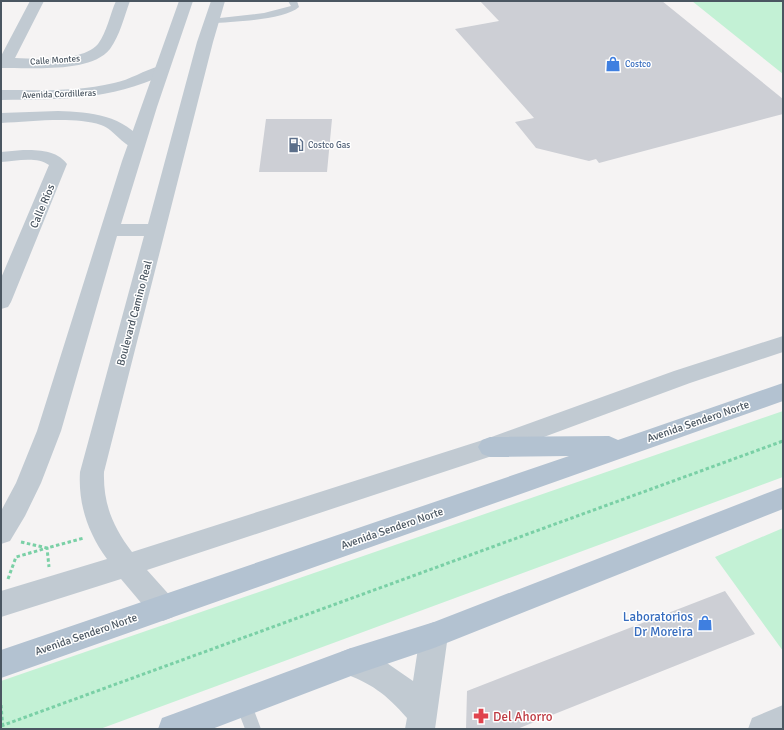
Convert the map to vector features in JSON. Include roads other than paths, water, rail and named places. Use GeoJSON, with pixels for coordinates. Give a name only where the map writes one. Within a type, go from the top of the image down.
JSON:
{"type":"FeatureCollection","features":[{"type":"Feature","properties":{"kind":"main road","name":"Avenida Sendero Norte"},"geometry":{"type":"LineString","coordinates":[[1,664],[783,392]]}},
{"type":"Feature","properties":{"kind":"main road"},"geometry":{"type":"LineString","coordinates":[[490,447],[626,446]]}},
{"type":"Feature","properties":{"kind":"main road"},"geometry":{"type":"LineString","coordinates":[[173,729],[351,662],[434,635],[783,498]]}},
{"type":"Feature","properties":{"kind":"street"},"geometry":{"type":"LineString","coordinates":[[3,63],[37,1]]}},
{"type":"Feature","properties":{"kind":"street","name":"Calle Montes"},"geometry":{"type":"LineString","coordinates":[[3,63],[68,61],[92,56],[104,47],[123,1]]}},
{"type":"Feature","properties":{"kind":"street","name":"Boulevard Camino Real"},"geometry":{"type":"LineString","coordinates":[[163,608],[127,565],[104,532],[95,511],[91,490],[92,472],[156,230],[188,41],[186,1]]}},
{"type":"Feature","properties":{"kind":"street","name":"Boulevard Camino Real"},"geometry":{"type":"LineString","coordinates":[[9,537],[15,512],[34,472],[49,431],[136,144],[160,71],[188,41],[211,21],[218,1]]}},
{"type":"Feature","properties":{"kind":"street","name":"Avenida Cordilleras"},"geometry":{"type":"LineString","coordinates":[[1,96],[88,94],[104,92],[129,85],[160,71]]}},
{"type":"Feature","properties":{"kind":"street"},"geometry":{"type":"LineString","coordinates":[[1,118],[94,118],[112,123],[122,129],[136,144]]}},
{"type":"Feature","properties":{"kind":"street","name":"Calle Ríos"},"geometry":{"type":"LineString","coordinates":[[1,157],[45,156],[54,160],[58,164],[54,177],[1,302]]}},
{"type":"Feature","properties":{"kind":"street"},"geometry":{"type":"LineString","coordinates":[[110,230],[156,230]]}},
{"type":"Feature","properties":{"kind":"street"},"geometry":{"type":"LineString","coordinates":[[1,604],[127,565],[490,447],[682,377],[783,344]]}},
{"type":"Feature","properties":{"kind":"street"},"geometry":{"type":"LineString","coordinates":[[420,720],[434,635]]}},
{"type":"Feature","properties":{"kind":"street"},"geometry":{"type":"LineString","coordinates":[[351,662],[374,671],[400,688],[420,720]]}},
{"type":"Feature","properties":{"kind":"street"},"geometry":{"type":"LineString","coordinates":[[763,729],[783,720]]}},
{"type":"Feature","properties":{"kind":"lane"},"geometry":{"type":"LineString","coordinates":[[211,21],[258,17],[279,13],[295,7],[295,3],[292,1]]}},
{"type":"Feature","properties":{"kind":"lane"},"geometry":{"type":"LineString","coordinates":[[243,703],[253,729]]}},
{"type":"Feature","properties":{"kind":"place","name":"Costco"},"geometry":{"type":"Point","coordinates":[613,64]}},
{"type":"Feature","properties":{"kind":"place","name":"Costco Gas"},"geometry":{"type":"Point","coordinates":[296,145]}},
{"type":"Feature","properties":{"kind":"place","name":"Laboratorios Dr Moreira"},"geometry":{"type":"Point","coordinates":[705,623]}},
{"type":"Feature","properties":{"kind":"place","name":"Del Ahorro"},"geometry":{"type":"Point","coordinates":[481,716]}}]}
